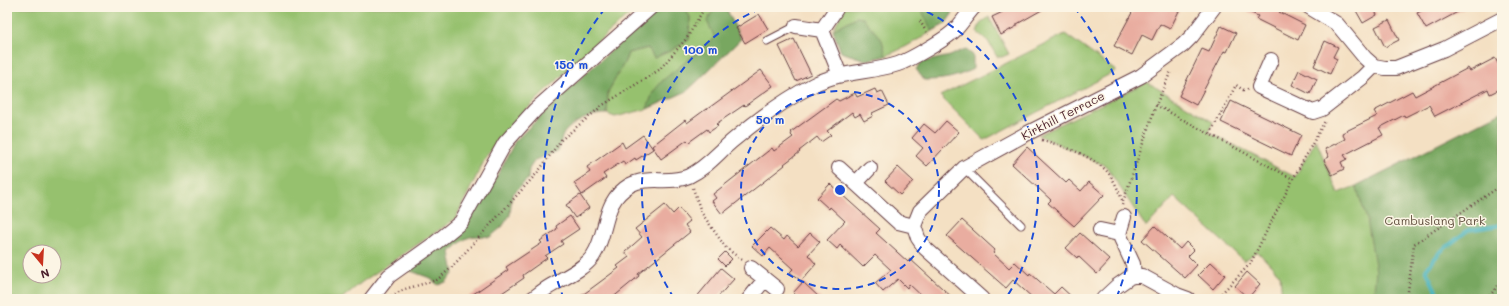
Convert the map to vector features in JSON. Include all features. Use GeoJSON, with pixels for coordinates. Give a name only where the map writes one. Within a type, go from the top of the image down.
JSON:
{"type":"FeatureCollection","features":[{"type":"Feature","properties":{"kind":"street"},"geometry":{"type":"LineString","coordinates":[[371,299],[389,276],[434,244],[461,222],[505,143],[535,110],[651,7]]}},
{"type":"Feature","properties":{"kind":"street"},"geometry":{"type":"LineString","coordinates":[[532,299],[582,266],[592,257],[598,246],[611,205],[620,193],[630,185],[644,181],[670,181],[689,176],[706,166],[729,143],[780,106],[814,85],[840,75],[885,68],[900,63],[947,38],[974,7]]}},
{"type":"Feature","properties":{"kind":"street","name":"Kirkhill Terrace"},"geometry":{"type":"LineString","coordinates":[[914,226],[920,210],[964,168],[1024,135],[1141,76],[1183,45],[1192,36],[1214,7]]}},
{"type":"Feature","properties":{"kind":"street"},"geometry":{"type":"LineString","coordinates":[[1309,7],[1337,24],[1365,58],[1374,66],[1384,68],[1396,68],[1444,49],[1502,19]]}},
{"type":"Feature","properties":{"kind":"street"},"geometry":{"type":"LineString","coordinates":[[822,30],[836,9]]}},
{"type":"Feature","properties":{"kind":"street"},"geometry":{"type":"LineString","coordinates":[[796,26],[822,30]]}},
{"type":"Feature","properties":{"kind":"street"},"geometry":{"type":"LineString","coordinates":[[822,30],[840,75]]}},
{"type":"Feature","properties":{"kind":"street"},"geometry":{"type":"LineString","coordinates":[[1271,60],[1259,87],[1313,112],[1322,109],[1363,78],[1374,66]]}},
{"type":"Feature","properties":{"kind":"street"},"geometry":{"type":"LineString","coordinates":[[839,168],[898,222],[914,226],[918,238],[925,248],[982,299]]}},
{"type":"Feature","properties":{"kind":"street"},"geometry":{"type":"LineString","coordinates":[[856,183],[870,168]]}},
{"type":"Feature","properties":{"kind":"street"},"geometry":{"type":"LineString","coordinates":[[1124,217],[1119,234],[1133,264],[1134,276]]}},
{"type":"Feature","properties":{"kind":"street"},"geometry":{"type":"LineString","coordinates":[[1100,230],[1119,234]]}},
{"type":"Feature","properties":{"kind":"street"},"geometry":{"type":"LineString","coordinates":[[751,268],[778,289]]}},
{"type":"Feature","properties":{"kind":"street"},"geometry":{"type":"LineString","coordinates":[[1103,299],[1117,286],[1134,276],[1142,276],[1177,295],[1188,299]]}},
{"type":"Feature","properties":{"kind":"street"},"geometry":{"type":"LineString","coordinates":[[749,299],[765,279]]}},
{"type":"Feature","properties":{"kind":"lane"},"geometry":{"type":"LineString","coordinates":[[767,41],[796,26]]}},
{"type":"Feature","properties":{"kind":"lane"},"geometry":{"type":"LineString","coordinates":[[964,168],[1021,225]]}},
{"type":"Feature","properties":{"kind":"path"},"geometry":{"type":"LineString","coordinates":[[385,299],[404,289],[437,280],[452,267],[538,172],[561,140],[603,105],[659,70],[687,38],[705,7]]}},
{"type":"Feature","properties":{"kind":"path"},"geometry":{"type":"LineString","coordinates":[[1124,217],[1119,212],[1156,105],[1174,65]]}},
{"type":"Feature","properties":{"kind":"path"},"geometry":{"type":"LineString","coordinates":[[1210,134],[1236,85],[1243,90],[1259,87]]}},
{"type":"Feature","properties":{"kind":"path"},"geometry":{"type":"LineString","coordinates":[[1156,105],[1293,179]]}},
{"type":"Feature","properties":{"kind":"path"},"geometry":{"type":"LineString","coordinates":[[1216,299],[1250,264],[1293,179],[1326,121],[1322,109]]}},
{"type":"Feature","properties":{"kind":"path"},"geometry":{"type":"LineString","coordinates":[[1024,135],[1070,148],[1103,167],[1116,185],[1123,202]]}},
{"type":"Feature","properties":{"kind":"path"},"geometry":{"type":"LineString","coordinates":[[689,176],[701,212],[726,248],[751,268]]}},
{"type":"Feature","properties":{"kind":"path"},"geometry":{"type":"LineString","coordinates":[[1407,299],[1414,244],[1502,185]]}},
{"type":"Feature","properties":{"kind":"path"},"geometry":{"type":"LineString","coordinates":[[1488,299],[1502,281]]}},
{"type":"Feature","properties":{"kind":"green space"},"geometry":{"type":"Polygon","coordinates":[[[7,7],[638,7],[593,46],[526,110],[487,155],[455,219],[362,282],[341,299],[7,299],[7,7]]]}},
{"type":"Feature","properties":{"kind":"green space"},"geometry":{"type":"Polygon","coordinates":[[[661,7],[684,7],[690,17],[689,40],[654,58],[648,48],[628,53],[608,92],[607,114],[596,115],[572,125],[564,133],[558,151],[535,160],[529,169],[528,179],[512,195],[510,215],[502,227],[490,237],[476,236],[467,238],[450,252],[454,273],[446,282],[438,285],[430,278],[408,270],[466,225],[501,169],[515,141],[576,82],[661,7]]]}},
{"type":"Feature","properties":{"kind":"green space"},"geometry":{"type":"Polygon","coordinates":[[[684,7],[727,7],[726,8],[741,39],[687,91],[647,109],[615,117],[607,114],[608,92],[628,53],[648,48],[654,58],[689,40],[690,17],[684,7]]]}},
{"type":"Feature","properties":{"kind":"green space"},"geometry":{"type":"Polygon","coordinates":[[[715,7],[727,7],[726,8],[741,39],[687,91],[647,109],[653,92],[663,80],[715,38],[707,21],[715,7]]]}},
{"type":"Feature","properties":{"kind":"green space"},"geometry":{"type":"Polygon","coordinates":[[[845,7],[957,7],[945,24],[907,46],[886,56],[866,60],[841,52],[833,30],[845,7]]]}},
{"type":"Feature","properties":{"kind":"green space"},"geometry":{"type":"Polygon","coordinates":[[[920,7],[957,7],[945,24],[932,31],[920,7]]]}},
{"type":"Feature","properties":{"kind":"green space"},"geometry":{"type":"Polygon","coordinates":[[[856,17],[863,18],[882,40],[886,56],[866,60],[841,52],[833,30],[856,17]]]}},
{"type":"Feature","properties":{"kind":"green space"},"geometry":{"type":"Polygon","coordinates":[[[989,17],[1009,54],[1002,57],[997,57],[988,41],[977,32],[980,24],[989,17]]]}},
{"type":"Feature","properties":{"kind":"green space"},"geometry":{"type":"Polygon","coordinates":[[[1065,34],[1116,71],[984,140],[940,96],[1065,34]]]}},
{"type":"Feature","properties":{"kind":"green space"},"geometry":{"type":"Polygon","coordinates":[[[965,49],[973,55],[973,69],[961,75],[938,80],[924,80],[916,69],[922,62],[950,56],[965,49]]]}},
{"type":"Feature","properties":{"kind":"green space"},"geometry":{"type":"Polygon","coordinates":[[[1147,82],[1213,122],[1208,132],[1295,177],[1316,140],[1338,193],[1356,186],[1502,112],[1502,299],[1282,299],[1280,275],[1257,251],[1244,261],[1174,197],[1146,227],[1106,166],[1038,135],[1147,82]]]}},
{"type":"Feature","properties":{"kind":"green space","name":"Cambuslang Park"},"geometry":{"type":"Polygon","coordinates":[[[1502,112],[1502,299],[1373,299],[1376,271],[1367,220],[1356,186],[1502,112]]]}},
{"type":"Feature","properties":{"kind":"building"},"geometry":{"type":"Polygon","coordinates":[[[1013,7],[1047,7],[1001,35],[992,17],[1013,7]]]}},
{"type":"Feature","properties":{"kind":"building"},"geometry":{"type":"Polygon","coordinates":[[[1135,7],[1181,7],[1170,29],[1160,24],[1152,40],[1142,35],[1132,55],[1114,46],[1135,7]]]}},
{"type":"Feature","properties":{"kind":"building"},"geometry":{"type":"Polygon","coordinates":[[[1238,7],[1275,7],[1280,10],[1279,12],[1305,25],[1298,40],[1256,19],[1258,16],[1238,7]]]}},
{"type":"Feature","properties":{"kind":"building"},"geometry":{"type":"Polygon","coordinates":[[[1354,7],[1373,7],[1377,15],[1363,23],[1354,7]]]}},
{"type":"Feature","properties":{"kind":"building"},"geometry":{"type":"Polygon","coordinates":[[[1429,7],[1467,7],[1426,29],[1417,13],[1429,7]]]}},
{"type":"Feature","properties":{"kind":"building"},"geometry":{"type":"Polygon","coordinates":[[[759,14],[768,29],[745,43],[736,28],[759,14]]]}},
{"type":"Feature","properties":{"kind":"building"},"geometry":{"type":"Polygon","coordinates":[[[1389,20],[1399,40],[1385,47],[1375,27],[1389,20]]]}},
{"type":"Feature","properties":{"kind":"building"},"geometry":{"type":"Polygon","coordinates":[[[1221,26],[1236,33],[1227,52],[1224,51],[1196,105],[1179,96],[1202,49],[1209,52],[1221,26]]]}},
{"type":"Feature","properties":{"kind":"building"},"geometry":{"type":"Polygon","coordinates":[[[794,39],[811,74],[796,81],[779,46],[794,39]]]}},
{"type":"Feature","properties":{"kind":"building"},"geometry":{"type":"Polygon","coordinates":[[[1325,41],[1338,47],[1333,57],[1337,59],[1330,74],[1314,66],[1325,41]]]}},
{"type":"Feature","properties":{"kind":"building"},"geometry":{"type":"Polygon","coordinates":[[[1495,58],[1502,71],[1502,88],[1490,94],[1488,89],[1435,116],[1429,105],[1405,117],[1404,115],[1379,128],[1383,135],[1344,155],[1347,159],[1341,162],[1344,169],[1332,175],[1324,160],[1329,157],[1325,149],[1345,139],[1342,133],[1377,116],[1374,111],[1412,91],[1415,96],[1468,68],[1470,71],[1495,58]]]}},
{"type":"Feature","properties":{"kind":"building"},"geometry":{"type":"Polygon","coordinates":[[[761,70],[773,86],[716,124],[718,126],[709,132],[707,129],[689,142],[687,140],[661,159],[652,146],[685,120],[687,123],[761,70]]]}},
{"type":"Feature","properties":{"kind":"building"},"geometry":{"type":"Polygon","coordinates":[[[1299,70],[1317,79],[1310,94],[1292,85],[1299,70]]]}},
{"type":"Feature","properties":{"kind":"building"},"geometry":{"type":"Polygon","coordinates":[[[875,89],[877,93],[882,91],[889,105],[872,113],[873,116],[864,121],[860,114],[855,117],[852,112],[827,131],[831,135],[821,142],[817,137],[784,164],[785,165],[722,214],[712,201],[716,198],[713,194],[772,148],[774,151],[793,137],[791,132],[836,99],[839,101],[855,93],[857,97],[875,89]]]}},
{"type":"Feature","properties":{"kind":"building"},"geometry":{"type":"Polygon","coordinates":[[[1231,101],[1301,135],[1291,156],[1221,122],[1231,101]]]}},
{"type":"Feature","properties":{"kind":"building"},"geometry":{"type":"Polygon","coordinates":[[[946,121],[959,132],[927,166],[916,156],[923,148],[912,138],[924,124],[935,133],[946,121]]]}},
{"type":"Feature","properties":{"kind":"building"},"geometry":{"type":"Polygon","coordinates":[[[643,135],[653,149],[625,165],[623,161],[603,174],[606,178],[582,195],[574,183],[590,172],[587,167],[622,142],[625,148],[643,135]]]}},
{"type":"Feature","properties":{"kind":"building"},"geometry":{"type":"Polygon","coordinates":[[[1027,147],[1066,183],[1069,180],[1081,191],[1089,182],[1104,195],[1074,226],[1048,203],[1051,200],[1012,164],[1027,147]]]}},
{"type":"Feature","properties":{"kind":"building"},"geometry":{"type":"Polygon","coordinates":[[[898,167],[913,181],[900,195],[885,181],[898,167]]]}},
{"type":"Feature","properties":{"kind":"building"},"geometry":{"type":"Polygon","coordinates":[[[830,184],[880,229],[876,233],[908,262],[910,259],[954,299],[925,299],[909,284],[907,288],[898,279],[883,292],[875,283],[891,270],[875,255],[863,267],[840,245],[837,249],[827,240],[845,221],[830,207],[829,209],[817,198],[830,184]]]}},
{"type":"Feature","properties":{"kind":"building"},"geometry":{"type":"Polygon","coordinates":[[[580,195],[589,208],[575,218],[566,205],[580,195]]]}},
{"type":"Feature","properties":{"kind":"building"},"geometry":{"type":"Polygon","coordinates":[[[665,205],[673,214],[679,208],[690,221],[685,225],[690,232],[638,274],[639,276],[611,299],[577,299],[619,268],[617,266],[629,257],[625,252],[642,237],[635,229],[665,205]]]}},
{"type":"Feature","properties":{"kind":"building"},"geometry":{"type":"Polygon","coordinates":[[[570,216],[579,229],[561,241],[563,244],[545,256],[547,258],[523,275],[524,278],[493,299],[466,299],[508,270],[506,267],[542,243],[540,241],[557,229],[556,226],[570,216]]]}},
{"type":"Feature","properties":{"kind":"building"},"geometry":{"type":"Polygon","coordinates":[[[962,220],[995,250],[993,253],[1009,268],[1015,262],[1054,294],[1061,287],[1074,299],[1034,299],[1013,280],[1006,288],[947,236],[962,220]]]}},
{"type":"Feature","properties":{"kind":"building"},"geometry":{"type":"Polygon","coordinates":[[[1155,226],[1180,249],[1186,242],[1194,250],[1188,256],[1197,265],[1185,278],[1142,240],[1155,226]]]}},
{"type":"Feature","properties":{"kind":"building"},"geometry":{"type":"Polygon","coordinates":[[[770,228],[784,240],[787,236],[798,246],[810,233],[820,242],[808,255],[816,264],[801,281],[790,272],[793,269],[770,248],[763,256],[752,246],[770,228]]]}},
{"type":"Feature","properties":{"kind":"building"},"geometry":{"type":"Polygon","coordinates":[[[1080,233],[1110,260],[1097,274],[1078,256],[1077,258],[1066,248],[1080,233]]]}},
{"type":"Feature","properties":{"kind":"building"},"geometry":{"type":"Polygon","coordinates":[[[725,252],[732,259],[725,266],[718,259],[725,252]]]}},
{"type":"Feature","properties":{"kind":"building"},"geometry":{"type":"Polygon","coordinates":[[[1211,262],[1225,275],[1213,289],[1198,275],[1211,262]]]}},
{"type":"Feature","properties":{"kind":"building"},"geometry":{"type":"Polygon","coordinates":[[[721,268],[734,279],[716,299],[695,299],[721,268]]]}},
{"type":"Feature","properties":{"kind":"building"},"geometry":{"type":"Polygon","coordinates":[[[1247,272],[1260,284],[1248,298],[1235,286],[1247,272]]]}},
{"type":"Feature","properties":{"kind":"building"},"geometry":{"type":"Polygon","coordinates":[[[803,282],[821,299],[801,299],[793,293],[803,282]]]}},
{"type":"Feature","properties":{"kind":"waterway"},"geometry":{"type":"LineString","coordinates":[[1440,299],[1426,270],[1439,253],[1468,230],[1502,225]]}}]}
